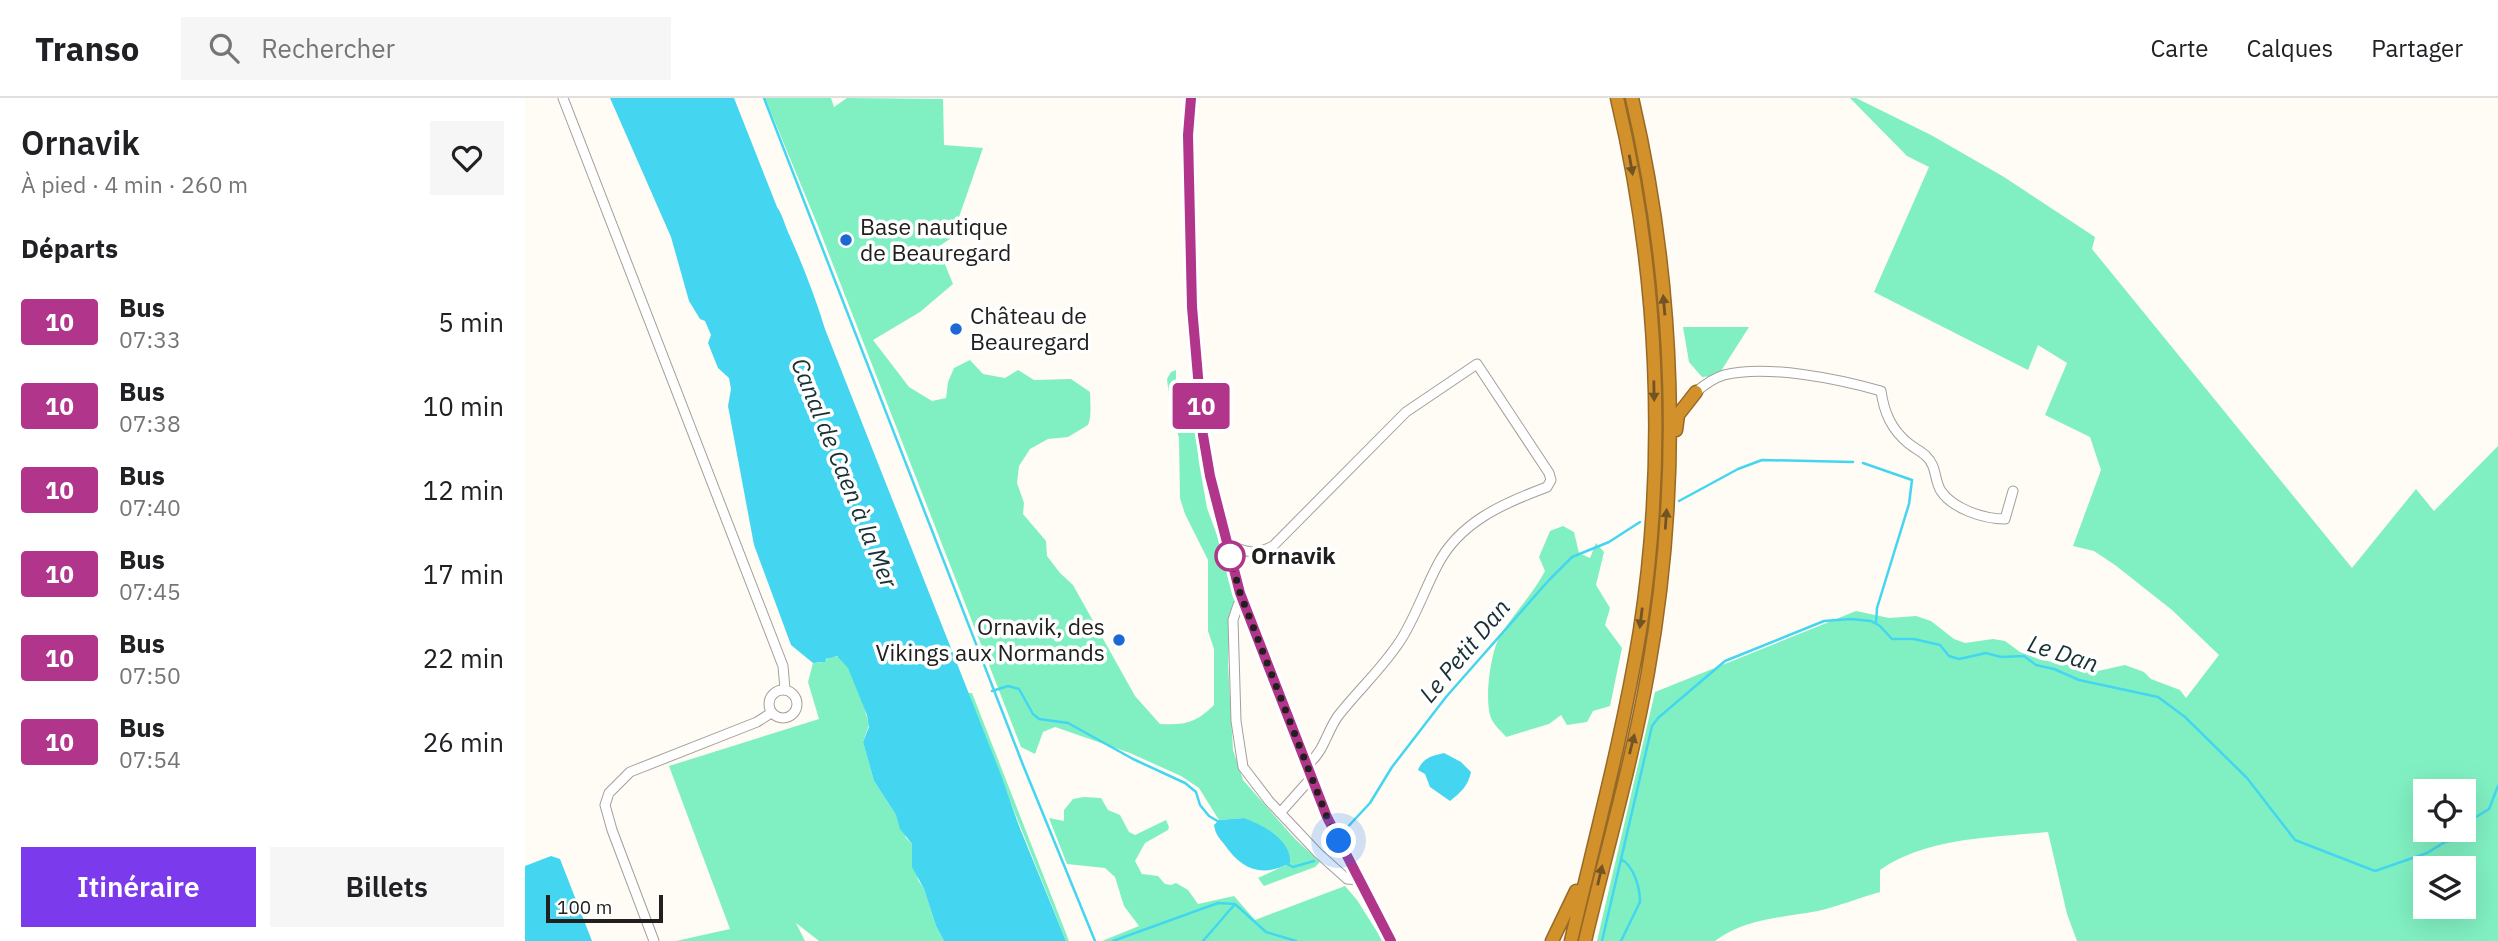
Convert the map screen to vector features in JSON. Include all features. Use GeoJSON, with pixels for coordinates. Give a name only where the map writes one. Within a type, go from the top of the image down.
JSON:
{"type":"FeatureCollection","features":[{"type":"Feature","properties":{"kind":"highway"},"geometry":{"type":"LineString","coordinates":[[1571,941],[1632,675],[1647,570],[1653,495],[1654,399],[1651,322],[1639,214],[1617,98]]}},
{"type":"Feature","properties":{"kind":"highway"},"geometry":{"type":"LineString","coordinates":[[1585,941],[1648,673],[1663,565],[1669,442],[1669,373],[1655,216],[1632,98]]}},
{"type":"Feature","properties":{"kind":"highway"},"geometry":{"type":"LineString","coordinates":[[1669,373],[1680,392],[1696,392]]}},
{"type":"Feature","properties":{"kind":"highway"},"geometry":{"type":"LineString","coordinates":[[1669,442],[1676,433],[1678,415],[1696,392]]}},
{"type":"Feature","properties":{"kind":"highway"},"geometry":{"type":"LineString","coordinates":[[1552,941],[1571,905],[1590,859]]}},
{"type":"Feature","properties":{"kind":"street"},"geometry":{"type":"LineString","coordinates":[[563,98],[783,666],[785,690],[793,696],[797,705],[796,711],[789,718],[780,719],[771,713]]}},
{"type":"Feature","properties":{"kind":"street"},"geometry":{"type":"LineString","coordinates":[[1191,98],[1188,135],[1192,307],[1210,476],[1243,602],[1327,817],[1391,941]]}},
{"type":"Feature","properties":{"kind":"street"},"geometry":{"type":"LineString","coordinates":[[1227,543],[1238,550],[1251,553],[1273,546],[1406,412],[1477,364],[1549,473],[1551,480],[1547,487],[1496,507],[1454,541],[1438,564],[1410,623],[1389,658],[1337,718],[1319,754],[1307,765]]}},
{"type":"Feature","properties":{"kind":"street"},"geometry":{"type":"LineString","coordinates":[[1696,392],[1723,375],[1749,372],[1786,373],[1862,385],[1881,391],[1883,409],[1891,424],[1908,443],[1925,455],[1935,470],[1940,489],[1957,505],[1982,516],[2005,519],[2013,491]]}},
{"type":"Feature","properties":{"kind":"street"},"geometry":{"type":"LineString","coordinates":[[1243,602],[1238,606],[1233,620],[1236,720],[1243,767],[1255,786],[1342,875],[1347,879],[1359,880]]}},
{"type":"Feature","properties":{"kind":"street"},"geometry":{"type":"LineString","coordinates":[[771,713],[770,699],[776,692],[785,690]]}},
{"type":"Feature","properties":{"kind":"street"},"geometry":{"type":"LineString","coordinates":[[654,941],[604,805],[609,793],[630,772],[757,722],[771,713]]}},
{"type":"Feature","properties":{"kind":"street"},"geometry":{"type":"LineString","coordinates":[[1280,813],[1312,777]]}},
{"type":"Feature","properties":{"kind":"green space"},"geometry":{"type":"Polygon","coordinates":[[[765,98],[831,98],[834,107],[847,98],[943,99],[944,145],[983,148],[959,217],[960,232],[938,247],[953,284],[920,312],[873,340],[909,387],[932,401],[946,398],[948,382],[954,368],[970,360],[983,374],[1005,378],[1018,370],[1034,380],[1071,379],[1090,392],[1088,425],[1068,437],[1048,439],[1030,449],[1019,466],[1017,483],[1024,503],[1023,514],[1046,541],[1047,556],[1073,585],[1135,696],[1160,724],[1190,722],[1214,705],[1214,649],[1208,631],[1208,560],[1180,498],[1179,438],[1171,411],[1167,379],[1171,372],[1176,370],[1176,389],[1191,390],[1207,508],[1225,557],[1228,578],[1236,600],[1230,618],[1228,664],[1233,750],[1243,780],[1295,839],[1320,862],[1315,867],[1264,886],[1258,878],[1286,865],[1286,850],[1273,834],[1244,818],[1219,820],[1199,788],[1181,776],[1130,753],[1055,727],[1043,732],[1035,754],[1021,747],[818,226],[765,98]]]}},
{"type":"Feature","properties":{"kind":"green space"},"geometry":{"type":"Polygon","coordinates":[[[1850,98],[1856,98],[1931,135],[2004,177],[2095,237],[2092,249],[2352,568],[2416,489],[2434,511],[2498,446],[2498,941],[2077,941],[2067,914],[2048,832],[1961,841],[1918,851],[1880,870],[1880,892],[1818,911],[1751,923],[1715,941],[1597,941],[1655,692],[1856,611],[1889,618],[1916,616],[1931,621],[1954,639],[1965,643],[1993,639],[2005,641],[2020,652],[2041,660],[2066,664],[2089,673],[2125,665],[2180,690],[2186,698],[2219,655],[2172,610],[2115,565],[2094,551],[2073,546],[2101,470],[2090,437],[2045,415],[2067,363],[2038,345],[2028,370],[1874,292],[1929,167],[1907,156],[1850,98]]]}},
{"type":"Feature","properties":{"kind":"green space"},"geometry":{"type":"Polygon","coordinates":[[[1683,327],[1749,327],[1721,371],[1715,376],[1702,377],[1689,362],[1683,327]]]}},
{"type":"Feature","properties":{"kind":"green space"},"geometry":{"type":"Polygon","coordinates":[[[1563,526],[1574,532],[1579,553],[1590,558],[1596,543],[1604,552],[1596,585],[1610,608],[1605,625],[1622,648],[1610,706],[1593,711],[1587,722],[1567,725],[1561,715],[1549,724],[1506,737],[1493,722],[1489,712],[1489,676],[1494,651],[1501,634],[1545,571],[1539,557],[1550,531],[1563,526]]]}},
{"type":"Feature","properties":{"kind":"green space"},"geometry":{"type":"Polygon","coordinates":[[[833,656],[846,663],[861,695],[869,725],[863,742],[874,781],[912,844],[918,880],[944,941],[819,941],[796,923],[805,941],[676,941],[730,929],[669,766],[819,719],[808,682],[813,663],[820,663],[833,656]]]}},
{"type":"Feature","properties":{"kind":"green space"},"geometry":{"type":"Polygon","coordinates":[[[967,693],[972,693],[1069,941],[1066,941],[967,693]]]}},
{"type":"Feature","properties":{"kind":"green space"},"geometry":{"type":"Polygon","coordinates":[[[1101,798],[1108,810],[1120,815],[1129,832],[1135,835],[1166,820],[1168,830],[1145,843],[1135,861],[1142,874],[1158,876],[1165,884],[1176,883],[1188,890],[1198,904],[1234,896],[1255,920],[1345,886],[1383,941],[1102,941],[1139,926],[1124,906],[1115,877],[1105,868],[1067,864],[1049,818],[1064,821],[1064,810],[1073,799],[1101,798]]]}},
{"type":"Feature","properties":{"kind":"water","name":"Canal de Caen à la Mer"},"geometry":{"type":"Polygon","coordinates":[[[610,98],[734,98],[1066,941],[944,941],[924,889],[912,867],[912,844],[900,829],[896,815],[874,781],[863,742],[869,727],[867,715],[848,668],[837,656],[826,659],[825,662],[813,663],[791,645],[754,545],[728,406],[731,389],[729,378],[718,368],[708,343],[711,335],[705,321],[700,319],[689,301],[671,237],[610,98]]]}},
{"type":"Feature","properties":{"kind":"water"},"geometry":{"type":"Polygon","coordinates":[[[1444,753],[1461,762],[1471,772],[1464,788],[1450,801],[1430,787],[1425,774],[1418,770],[1428,758],[1444,753]]]}},
{"type":"Feature","properties":{"kind":"water"},"geometry":{"type":"Polygon","coordinates":[[[1244,818],[1275,834],[1286,847],[1290,863],[1280,868],[1262,870],[1253,869],[1238,860],[1219,837],[1214,825],[1219,820],[1244,818]]]}},
{"type":"Feature","properties":{"kind":"water"},"geometry":{"type":"Polygon","coordinates":[[[551,856],[560,859],[592,941],[525,941],[525,866],[551,856]]]}},
{"type":"Feature","properties":{"kind":"waterway"},"geometry":{"type":"LineString","coordinates":[[764,98],[1023,765],[1095,941]]}},
{"type":"Feature","properties":{"kind":"waterway","name":"Le Petit Dan"},"geometry":{"type":"LineString","coordinates":[[1679,501],[1738,469],[1762,460],[1853,462]]}},
{"type":"Feature","properties":{"kind":"waterway","name":"Le Petit Dan"},"geometry":{"type":"LineString","coordinates":[[1863,463],[1912,480],[1909,504],[1877,608],[1876,623]]}},
{"type":"Feature","properties":{"kind":"waterway","name":"Le Petit Dan"},"geometry":{"type":"LineString","coordinates":[[1343,832],[1370,803],[1392,767],[1446,697],[1549,580],[1572,557],[1609,542],[1640,522]]}},
{"type":"Feature","properties":{"kind":"waterway","name":"Le Dan"},"geometry":{"type":"LineString","coordinates":[[1602,941],[1652,726],[1725,661],[1824,621],[1871,621],[1892,639],[1914,639],[1940,645],[1949,656],[1959,659],[1986,653],[2001,657],[2024,656],[2036,665],[2054,669],[2079,680],[2158,697],[2185,717],[2247,778],[2295,840],[2375,871],[2427,853],[2445,842],[2462,838],[2471,820],[2489,809],[2498,786]]}},
{"type":"Feature","properties":{"kind":"waterway","name":"Le Petit Dan"},"geometry":{"type":"LineString","coordinates":[[992,691],[1008,686],[1019,689],[1033,714],[1039,719],[1068,723],[1133,759],[1185,783],[1196,792],[1200,805],[1209,816],[1219,822]]}},
{"type":"Feature","properties":{"kind":"waterway","name":"Le Petit Dan"},"geometry":{"type":"LineString","coordinates":[[1325,852],[1331,845]]}},
{"type":"Feature","properties":{"kind":"waterway","name":"Le Dan"},"geometry":{"type":"LineString","coordinates":[[1621,859],[1626,862],[1635,878],[1640,902],[1621,941]]}},
{"type":"Feature","properties":{"kind":"waterway","name":"Le Petit Dan"},"geometry":{"type":"LineString","coordinates":[[1287,864],[1293,867],[1314,861]]}},
{"type":"Feature","properties":{"kind":"waterway"},"geometry":{"type":"LineString","coordinates":[[1113,941],[1218,903],[1235,904],[1266,932],[1296,941]]}},
{"type":"Feature","properties":{"kind":"waterway"},"geometry":{"type":"LineString","coordinates":[[1203,941],[1235,904]]}},
{"type":"Feature","properties":{"kind":"bus line","name":"10"},"geometry":{"type":"LineString","coordinates":[[1191,98],[1188,135],[1192,307],[1203,435],[1210,476],[1240,593],[1327,817],[1391,941]]}},
{"type":"Feature","properties":{"kind":"place","name":"Base nautique de Beauregard"},"geometry":{"type":"Point","coordinates":[846,240]}},
{"type":"Feature","properties":{"kind":"place","name":"Château de Beauregard"},"geometry":{"type":"Point","coordinates":[956,329]}},
{"type":"Feature","properties":{"kind":"place","name":"Ornavik"},"geometry":{"type":"Point","coordinates":[1230,556]}},
{"type":"Feature","properties":{"kind":"place","name":"Ornavik, des Vikings aux Normands"},"geometry":{"type":"Point","coordinates":[1119,640]}},
{"type":"Feature","properties":{"kind":"route"},"geometry":{"type":"LineString","coordinates":[[1230,556],[1240,593],[1327,817],[1339,841]]}}]}
